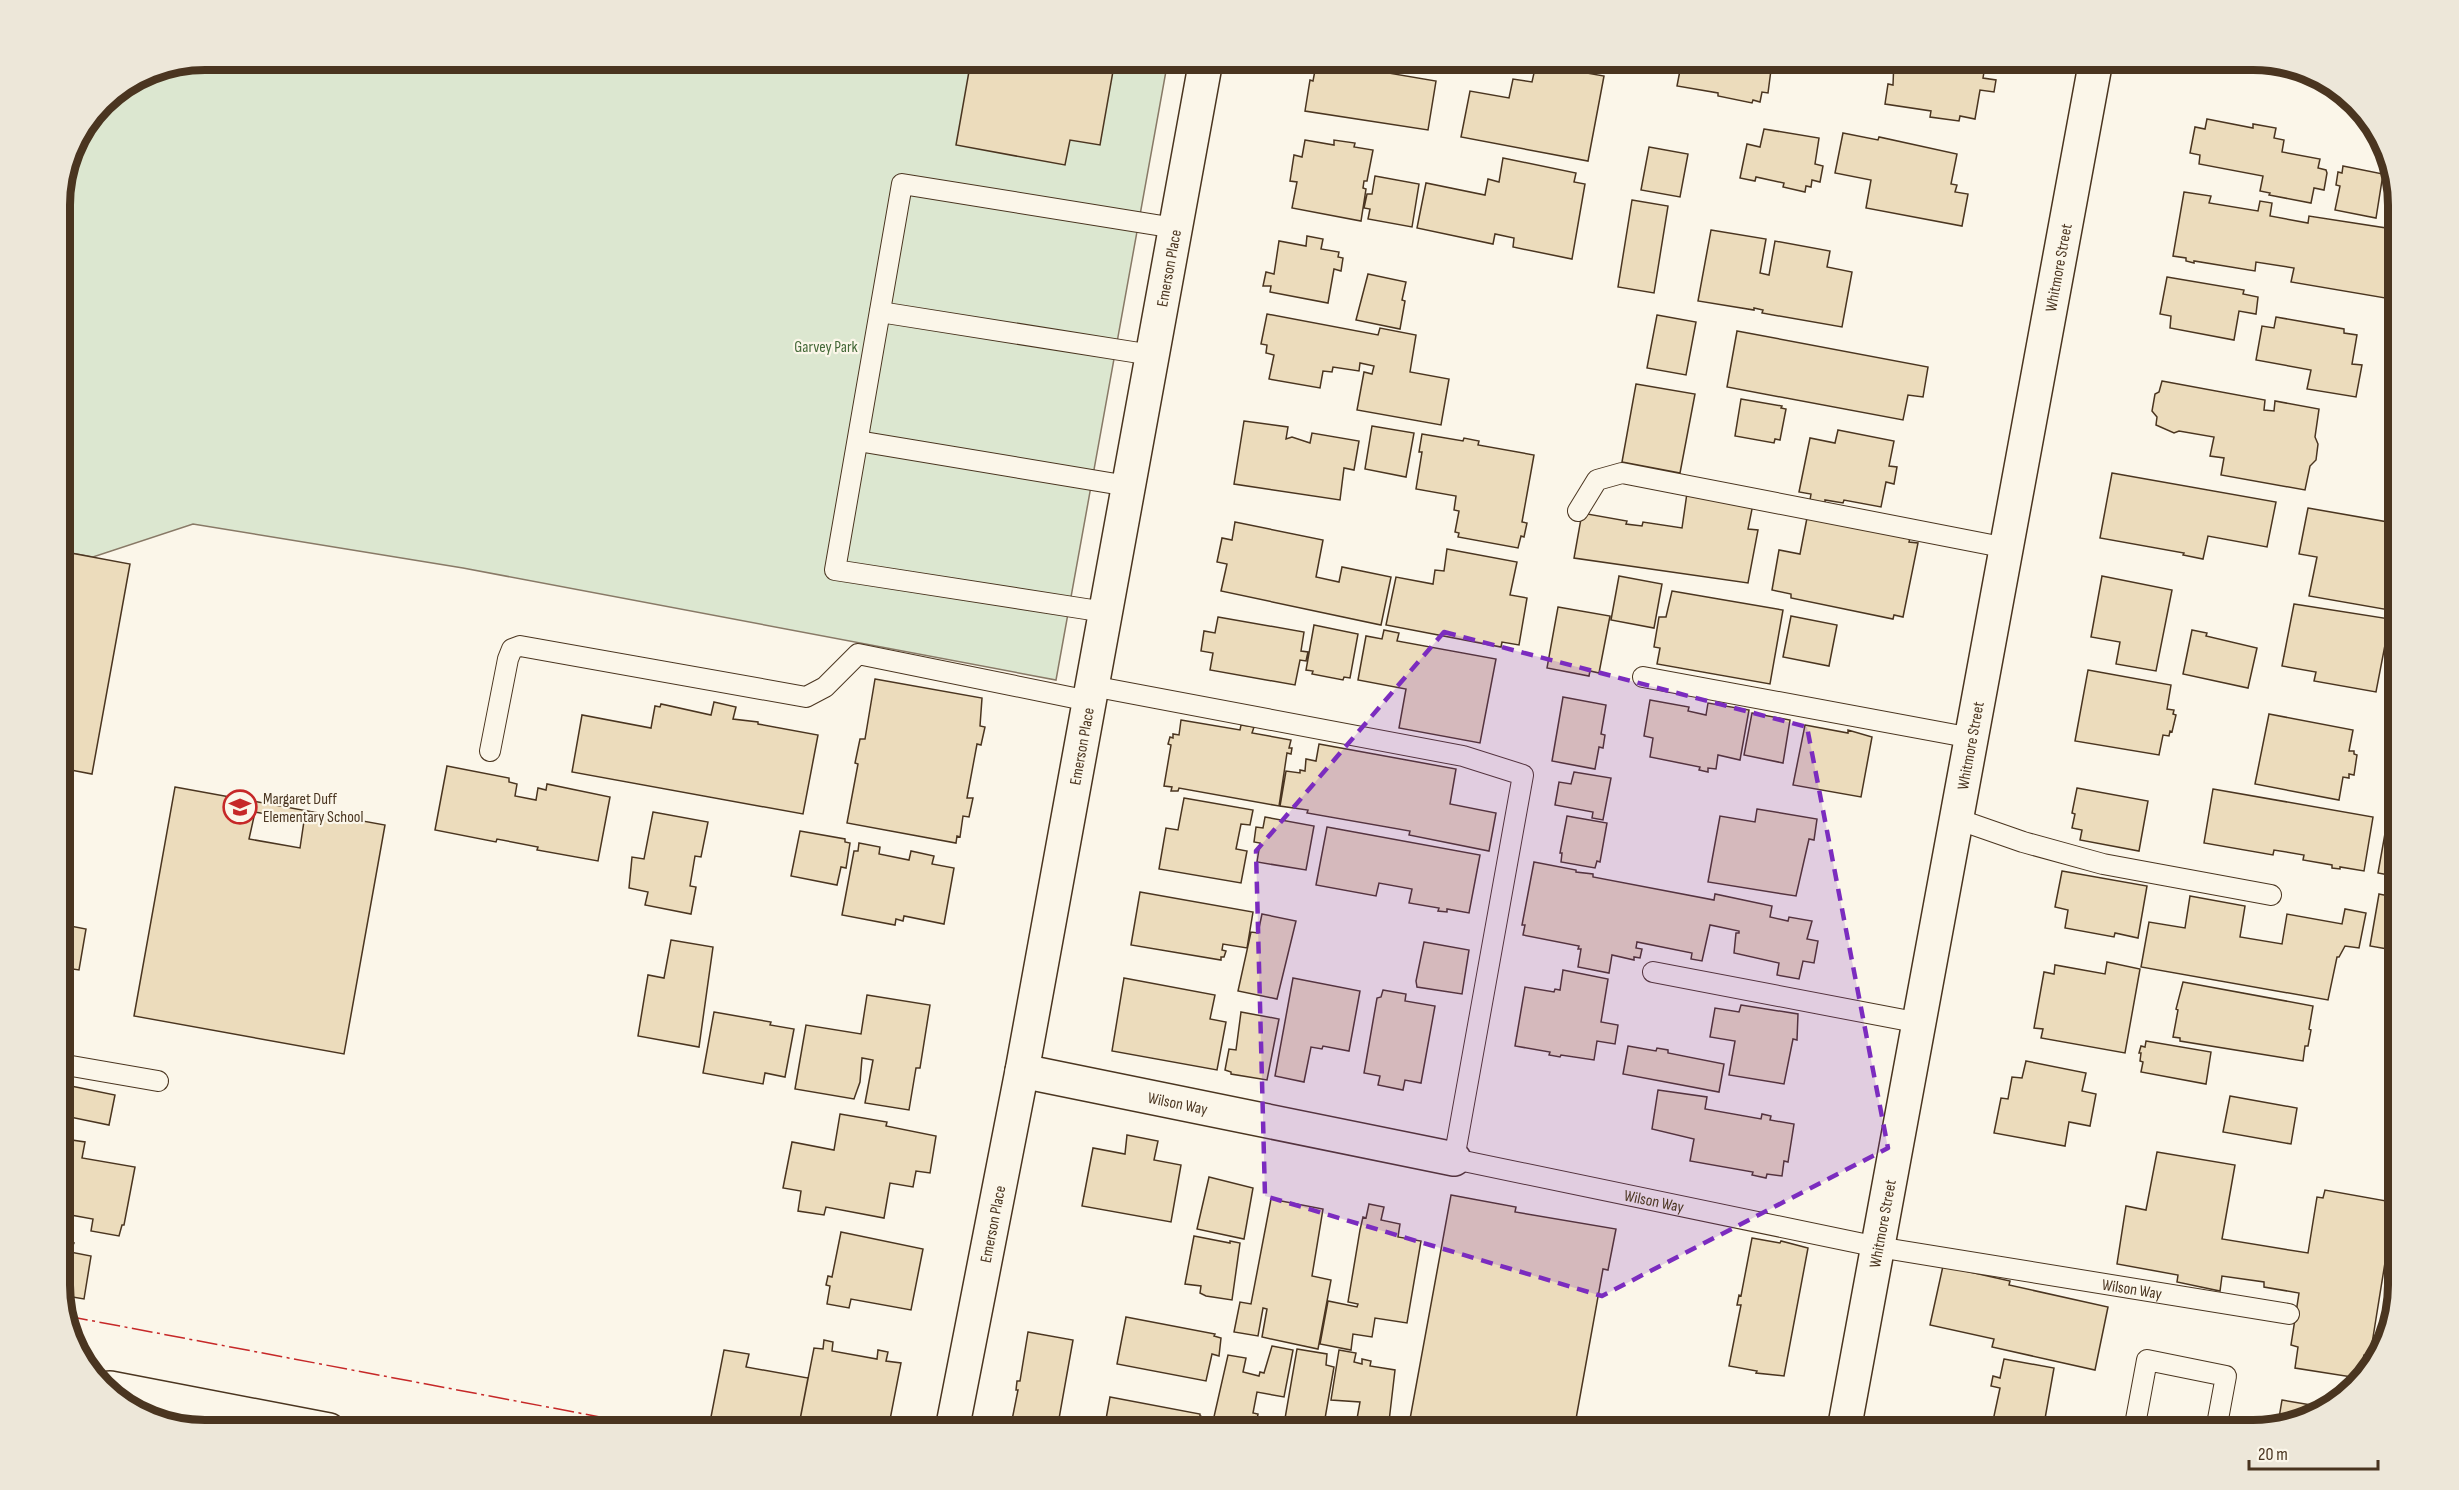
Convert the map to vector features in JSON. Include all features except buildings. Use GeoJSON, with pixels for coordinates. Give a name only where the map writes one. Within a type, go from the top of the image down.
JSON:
{"type":"FeatureCollection","features":[{"type":"Feature","properties":{"kind":"street","name":"Whitmore Street"},"geometry":{"type":"LineString","coordinates":[[1846,1420],[2094,70]]}},
{"type":"Feature","properties":{"kind":"street","name":"Emerson Place"},"geometry":{"type":"LineString","coordinates":[[954,1420],[1022,1071],[1204,71]]}},
{"type":"Feature","properties":{"kind":"street","name":"Wilson Way"},"geometry":{"type":"LineString","coordinates":[[1022,1071],[1454,1159]]}},
{"type":"Feature","properties":{"kind":"street"},"geometry":{"type":"LineString","coordinates":[[123,1392],[206,1418],[227,1420]]}},
{"type":"Feature","properties":{"kind":"lane"},"geometry":{"type":"LineString","coordinates":[[1106,612],[835,570],[902,184],[1175,228]]}},
{"type":"Feature","properties":{"kind":"lane"},"geometry":{"type":"LineString","coordinates":[[880,312],[1152,355]]}},
{"type":"Feature","properties":{"kind":"lane"},"geometry":{"type":"LineString","coordinates":[[858,441],[1128,486]]}},
{"type":"Feature","properties":{"kind":"lane"},"geometry":{"type":"LineString","coordinates":[[1578,511],[1597,480],[1622,473],[2007,548]]}},
{"type":"Feature","properties":{"kind":"lane"},"geometry":{"type":"LineString","coordinates":[[490,752],[508,659],[512,649],[520,646],[806,697],[825,687],[858,654],[1462,756],[1522,775],[1454,1159]]}},
{"type":"Feature","properties":{"kind":"lane"},"geometry":{"type":"LineString","coordinates":[[1643,677],[1972,738]]}},
{"type":"Feature","properties":{"kind":"lane"},"geometry":{"type":"LineString","coordinates":[[1957,819],[2023,842],[2103,864],[2271,895]]}},
{"type":"Feature","properties":{"kind":"lane"},"geometry":{"type":"LineString","coordinates":[[1653,972],[1920,1023]]}},
{"type":"Feature","properties":{"kind":"lane"},"geometry":{"type":"LineString","coordinates":[[71,1066],[158,1081]]}},
{"type":"Feature","properties":{"kind":"lane","name":"Wilson Way"},"geometry":{"type":"LineString","coordinates":[[1454,1159],[1878,1247],[2289,1314]]}},
{"type":"Feature","properties":{"kind":"lane"},"geometry":{"type":"LineString","coordinates":[[2136,1420],[2147,1360],[2226,1376],[2218,1420]]}},
{"type":"Feature","properties":{"kind":"highlighted area"},"geometry":{"type":"Polygon","coordinates":[[[1444,632],[1807,727],[1888,1148],[1602,1296],[1265,1196],[1256,851],[1444,632]]]}},
{"type":"Feature","properties":{"kind":"green space","name":"Garvey Park"},"geometry":{"type":"Polygon","coordinates":[[[197,71],[1166,71],[1056,680],[463,568],[193,524],[93,557],[71,553],[71,197],[73,179],[81,154],[93,130],[123,98],[146,84],[170,75],[197,71]]]}},
{"type":"Feature","properties":{"kind":"power"},"geometry":{"type":"LineString","coordinates":[[74,1317],[616,1420]]}},
{"type":"Feature","properties":{"kind":"place","name":"Margaret Duff Elementary School"},"geometry":{"type":"Point","coordinates":[240,807]}}]}
